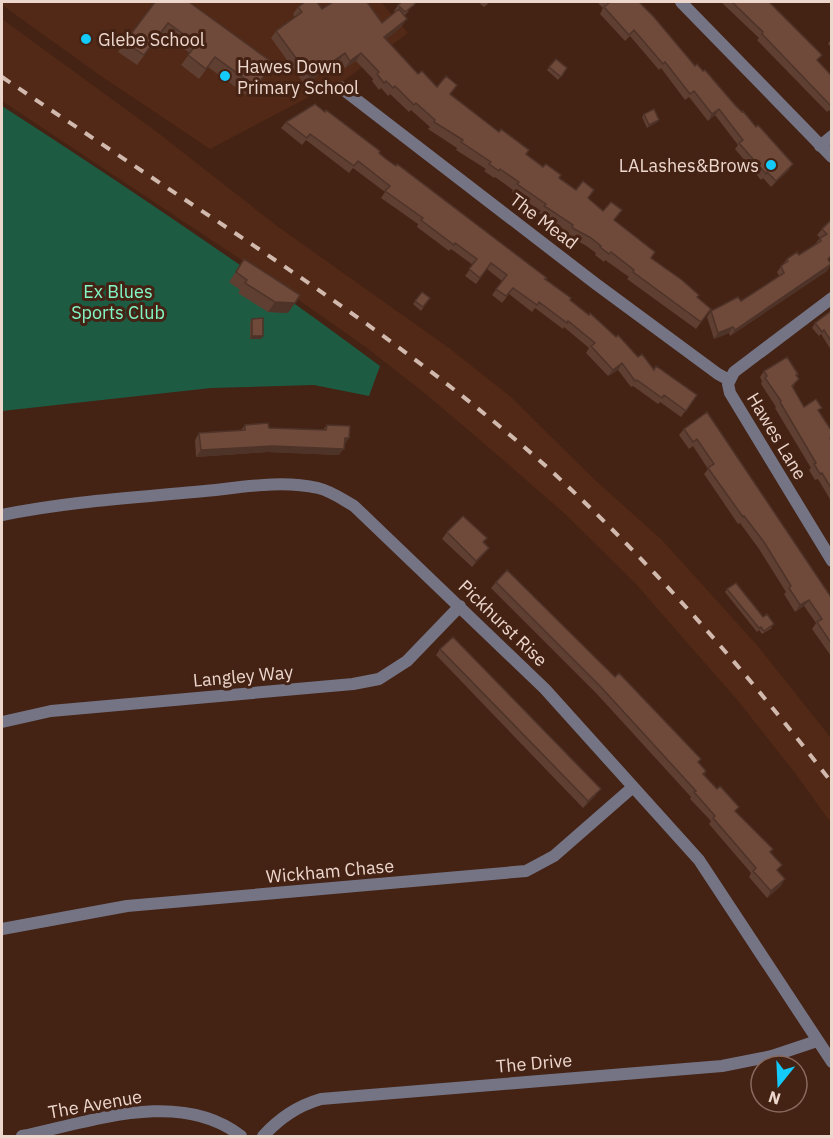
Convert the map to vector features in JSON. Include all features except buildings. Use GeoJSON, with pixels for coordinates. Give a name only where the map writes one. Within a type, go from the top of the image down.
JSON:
{"type":"FeatureCollection","features":[{"type":"Feature","properties":{"kind":"street"},"geometry":{"type":"LineString","coordinates":[[681,2],[831,158]]}},
{"type":"Feature","properties":{"kind":"street","name":"The Mead"},"geometry":{"type":"LineString","coordinates":[[340,87],[596,284],[729,380]]}},
{"type":"Feature","properties":{"kind":"street"},"geometry":{"type":"LineString","coordinates":[[820,146],[831,136]]}},
{"type":"Feature","properties":{"kind":"street","name":"Hawes Lane"},"geometry":{"type":"LineString","coordinates":[[831,298],[734,372],[729,380],[730,393],[831,561]]}},
{"type":"Feature","properties":{"kind":"street","name":"Pickhurst Rise"},"geometry":{"type":"LineString","coordinates":[[2,515],[122,497],[267,484],[316,487],[330,491],[354,506],[545,689],[699,860],[831,1062]]}},
{"type":"Feature","properties":{"kind":"street","name":"Langley Way"},"geometry":{"type":"LineString","coordinates":[[2,722],[51,711],[353,684],[379,679],[407,661],[460,606]]}},
{"type":"Feature","properties":{"kind":"street","name":"Wickham Chase"},"geometry":{"type":"LineString","coordinates":[[2,929],[127,906],[526,871],[554,856],[633,787]]}},
{"type":"Feature","properties":{"kind":"street","name":"The Drive"},"geometry":{"type":"LineString","coordinates":[[263,1137],[290,1112],[321,1099],[722,1066],[772,1056],[817,1041]]}},
{"type":"Feature","properties":{"kind":"street","name":"The Avenue"},"geometry":{"type":"LineString","coordinates":[[22,1137],[134,1112],[168,1111],[211,1119],[241,1137]]}},
{"type":"Feature","properties":{"kind":"shaded area","name":"Hawes Down Primary School"},"geometry":{"type":"Polygon","coordinates":[[[2,2],[381,2],[408,33],[346,79],[340,87],[324,89],[210,149],[98,74],[2,5],[2,2]]]}},
{"type":"Feature","properties":{"kind":"shaded area"},"geometry":{"type":"Polygon","coordinates":[[[2,19],[157,132],[277,226],[449,348],[511,397],[595,480],[662,540],[756,644],[831,738],[831,823],[739,702],[635,583],[564,513],[494,452],[367,348],[249,265],[2,101],[2,19]]]}},
{"type":"Feature","properties":{"kind":"green space","name":"Ex Blues Sports Club"},"geometry":{"type":"Polygon","coordinates":[[[2,106],[193,233],[380,366],[369,396],[314,385],[211,388],[2,411],[2,106]]]}},
{"type":"Feature","properties":{"kind":"railway"},"geometry":{"type":"LineString","coordinates":[[2,77],[345,308],[428,369],[509,434],[587,504],[661,580],[732,659],[832,783]]}},
{"type":"Feature","properties":{"kind":"place","name":"Glebe School"},"geometry":{"type":"Point","coordinates":[86,39]}},
{"type":"Feature","properties":{"kind":"place","name":"Hawes Down Primary School"},"geometry":{"type":"Point","coordinates":[225,76]}},
{"type":"Feature","properties":{"kind":"place","name":"LALashes&Brows"},"geometry":{"type":"Point","coordinates":[771,165]}}]}
